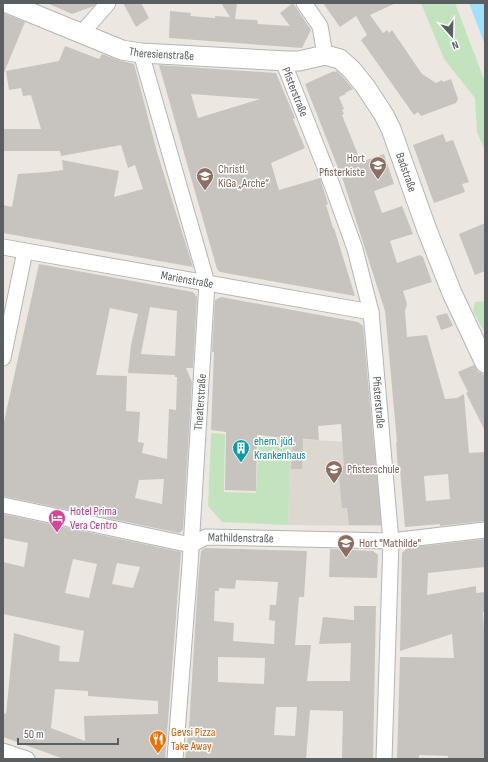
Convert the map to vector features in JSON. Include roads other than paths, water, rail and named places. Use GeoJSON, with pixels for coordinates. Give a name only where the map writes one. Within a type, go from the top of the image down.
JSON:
{"type":"FeatureCollection","features":[{"type":"Feature","properties":{"kind":"street","name":"Theresienstraße"},"geometry":{"type":"LineString","coordinates":[[7,3],[122,50],[141,53],[283,61],[298,61],[325,55]]}},
{"type":"Feature","properties":{"kind":"street"},"geometry":{"type":"LineString","coordinates":[[81,34],[108,3]]}},
{"type":"Feature","properties":{"kind":"street"},"geometry":{"type":"LineString","coordinates":[[304,3],[320,26],[325,55]]}},
{"type":"Feature","properties":{"kind":"street","name":"Theaterstraße"},"geometry":{"type":"LineString","coordinates":[[141,53],[208,283],[191,545],[174,759]]}},
{"type":"Feature","properties":{"kind":"street","name":"Badstraße"},"geometry":{"type":"LineString","coordinates":[[325,55],[340,59],[352,70],[369,92],[391,129],[427,230],[452,293],[485,363]]}},
{"type":"Feature","properties":{"kind":"street","name":"Pfisterstraße"},"geometry":{"type":"LineString","coordinates":[[283,61],[350,235],[371,312],[391,541],[384,759]]}},
{"type":"Feature","properties":{"kind":"street","name":"Marienstraße"},"geometry":{"type":"LineString","coordinates":[[3,246],[371,312]]}},
{"type":"Feature","properties":{"kind":"street"},"geometry":{"type":"LineString","coordinates":[[3,358],[26,251]]}},
{"type":"Feature","properties":{"kind":"street","name":"Mathildenstraße"},"geometry":{"type":"LineString","coordinates":[[3,505],[191,545],[206,537],[391,541],[485,530]]}},
{"type":"Feature","properties":{"kind":"street"},"geometry":{"type":"LineString","coordinates":[[7,754],[27,759]]}},
{"type":"Feature","properties":{"kind":"water"},"geometry":{"type":"Polygon","coordinates":[[[469,3],[485,3],[485,45],[469,3]]]}},
{"type":"Feature","properties":{"kind":"place","name":"Hort Pfisterkiste"},"geometry":{"type":"Point","coordinates":[378,180]}},
{"type":"Feature","properties":{"kind":"place","name":"Christl. KiGa „Arche“"},"geometry":{"type":"Point","coordinates":[205,191]}},
{"type":"Feature","properties":{"kind":"place","name":"ehem. jüd. Krankenhaus"},"geometry":{"type":"Point","coordinates":[241,463]}},
{"type":"Feature","properties":{"kind":"place","name":"Pfisterschule"},"geometry":{"type":"Point","coordinates":[334,484]}},
{"type":"Feature","properties":{"kind":"place","name":"Hotel Prima Vera Centro"},"geometry":{"type":"Point","coordinates":[57,533]}},
{"type":"Feature","properties":{"kind":"place","name":"Hort \"Mathilde\""},"geometry":{"type":"Point","coordinates":[346,558]}},
{"type":"Feature","properties":{"kind":"place","name":"Gevsi Pizza Take Away"},"geometry":{"type":"Point","coordinates":[158,754]}}]}
